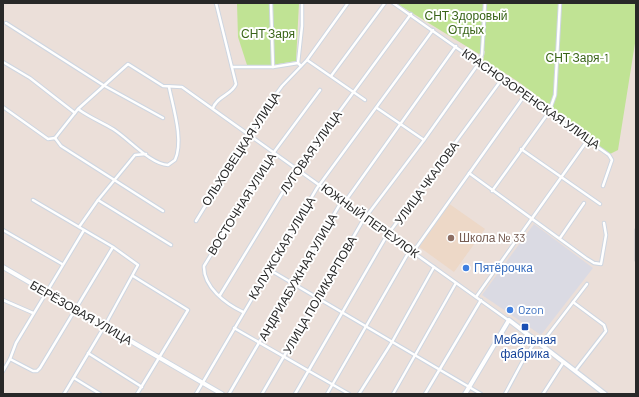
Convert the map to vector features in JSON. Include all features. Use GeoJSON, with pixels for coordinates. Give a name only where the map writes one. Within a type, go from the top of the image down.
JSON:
{"type":"FeatureCollection","features":[{"type":"Feature","properties":{"kind":"main road","name":"БЕРЁЗОВАЯ УЛИЦА"},"geometry":{"type":"LineString","coordinates":[[3,267],[104,327],[222,394]]}},
{"type":"Feature","properties":{"kind":"main road","name":"ЮЖНЫЙ ПЕРЕУЛОК"},"geometry":{"type":"LineString","coordinates":[[509,320],[605,394]]}},
{"type":"Feature","properties":{"kind":"main road"},"geometry":{"type":"LineString","coordinates":[[465,394],[509,320]]}},
{"type":"Feature","properties":{"kind":"street"},"geometry":{"type":"LineString","coordinates":[[213,108],[216,101],[234,88],[236,84],[216,3]]}},
{"type":"Feature","properties":{"kind":"street"},"geometry":{"type":"LineString","coordinates":[[271,3],[273,67]]}},
{"type":"Feature","properties":{"kind":"street"},"geometry":{"type":"LineString","coordinates":[[298,63],[302,26],[302,3]]}},
{"type":"Feature","properties":{"kind":"street","name":"ОЛЬХОВЕЦКАЯ УЛИЦА"},"geometry":{"type":"LineString","coordinates":[[196,221],[249,134],[282,86],[307,60],[348,3]]}},
{"type":"Feature","properties":{"kind":"street"},"geometry":{"type":"LineString","coordinates":[[331,76],[385,3]]}},
{"type":"Feature","properties":{"kind":"street","name":"КРАСНОЗОРЕНСКАЯ УЛИЦА"},"geometry":{"type":"LineString","coordinates":[[393,3],[411,14],[549,112],[587,141],[610,155],[612,165],[603,186]]}},
{"type":"Feature","properties":{"kind":"street"},"geometry":{"type":"LineString","coordinates":[[479,63],[482,54],[485,3]]}},
{"type":"Feature","properties":{"kind":"street"},"geometry":{"type":"LineString","coordinates":[[492,191],[549,112],[555,95],[560,3]]}},
{"type":"Feature","properties":{"kind":"street","name":"ЛУГОВАЯ УЛИЦА"},"geometry":{"type":"LineString","coordinates":[[220,295],[298,169],[411,14]]}},
{"type":"Feature","properties":{"kind":"street"},"geometry":{"type":"LineString","coordinates":[[6,23],[103,85],[163,118]]}},
{"type":"Feature","properties":{"kind":"street","name":"КАЛУЖСКАЯ УЛИЦА"},"geometry":{"type":"LineString","coordinates":[[196,394],[243,312],[270,270],[320,185],[433,30]]}},
{"type":"Feature","properties":{"kind":"street","name":"АНДРИАБУЖНАЯ УЛИЦА"},"geometry":{"type":"LineString","coordinates":[[230,394],[340,204],[344,203],[456,46]]}},
{"type":"Feature","properties":{"kind":"street"},"geometry":{"type":"LineString","coordinates":[[307,60],[366,100]]}},
{"type":"Feature","properties":{"kind":"street"},"geometry":{"type":"LineString","coordinates":[[3,62],[30,78],[75,113]]}},
{"type":"Feature","properties":{"kind":"street"},"geometry":{"type":"LineString","coordinates":[[232,67],[273,67],[298,63]]}},
{"type":"Feature","properties":{"kind":"street"},"geometry":{"type":"LineString","coordinates":[[298,63],[301,66]]}},
{"type":"Feature","properties":{"kind":"street","name":"УЛИЦА ПОЛИКАРПОВА"},"geometry":{"type":"LineString","coordinates":[[262,394],[366,218],[479,63]]}},
{"type":"Feature","properties":{"kind":"street","name":"ЮЖНЫЙ ПЕРЕУЛОК"},"geometry":{"type":"LineString","coordinates":[[103,85],[128,64],[158,84],[168,87],[176,85],[182,87],[509,320]]}},
{"type":"Feature","properties":{"kind":"street","name":"УЛИЦА ЧКАЛОВА"},"geometry":{"type":"LineString","coordinates":[[295,394],[386,237],[502,79]]}},
{"type":"Feature","properties":{"kind":"street"},"geometry":{"type":"LineString","coordinates":[[3,108],[48,139],[55,138],[78,108],[103,85]]}},
{"type":"Feature","properties":{"kind":"street"},"geometry":{"type":"LineString","coordinates":[[78,108],[91,118],[114,129],[156,162],[168,165],[175,160],[177,152],[177,124],[168,87]]}},
{"type":"Feature","properties":{"kind":"street","name":"ВОСТОЧНАЯ УЛИЦА"},"geometry":{"type":"LineString","coordinates":[[243,312],[210,287],[204,272],[204,266],[274,152],[320,90]]}},
{"type":"Feature","properties":{"kind":"street"},"geometry":{"type":"LineString","coordinates":[[327,394],[412,251],[525,95]]}},
{"type":"Feature","properties":{"kind":"street"},"geometry":{"type":"LineString","coordinates":[[377,108],[424,140]]}},
{"type":"Feature","properties":{"kind":"street"},"geometry":{"type":"LineString","coordinates":[[55,138],[62,146],[163,211]]}},
{"type":"Feature","properties":{"kind":"street"},"geometry":{"type":"LineString","coordinates":[[476,297],[587,141]]}},
{"type":"Feature","properties":{"kind":"street"},"geometry":{"type":"LineString","coordinates":[[521,149],[600,204]]}},
{"type":"Feature","properties":{"kind":"street"},"geometry":{"type":"LineString","coordinates":[[80,227],[98,200],[135,155],[146,154]]}},
{"type":"Feature","properties":{"kind":"street"},"geometry":{"type":"LineString","coordinates":[[469,173],[594,263],[601,264],[606,235],[604,222]]}},
{"type":"Feature","properties":{"kind":"street"},"geometry":{"type":"LineString","coordinates":[[33,200],[84,229],[138,265],[104,327],[64,394]]}},
{"type":"Feature","properties":{"kind":"street"},"geometry":{"type":"LineString","coordinates":[[98,200],[171,245]]}},
{"type":"Feature","properties":{"kind":"street"},"geometry":{"type":"LineString","coordinates":[[560,238],[584,203]]}},
{"type":"Feature","properties":{"kind":"street"},"geometry":{"type":"LineString","coordinates":[[3,371],[10,359],[16,343],[33,313],[84,229]]}},
{"type":"Feature","properties":{"kind":"street"},"geometry":{"type":"LineString","coordinates":[[3,230],[62,264]]}},
{"type":"Feature","properties":{"kind":"street"},"geometry":{"type":"LineString","coordinates":[[10,359],[33,371],[37,371],[76,310],[113,247]]}},
{"type":"Feature","properties":{"kind":"street"},"geometry":{"type":"LineString","coordinates":[[359,394],[392,342],[434,267]]}},
{"type":"Feature","properties":{"kind":"street"},"geometry":{"type":"LineString","coordinates":[[270,270],[481,394]]}},
{"type":"Feature","properties":{"kind":"street"},"geometry":{"type":"LineString","coordinates":[[133,276],[188,310],[160,359],[137,394]]}},
{"type":"Feature","properties":{"kind":"street"},"geometry":{"type":"LineString","coordinates":[[393,394],[416,356],[456,283]]}},
{"type":"Feature","properties":{"kind":"street"},"geometry":{"type":"LineString","coordinates":[[541,344],[587,284]]}},
{"type":"Feature","properties":{"kind":"street"},"geometry":{"type":"LineString","coordinates":[[3,300],[33,313]]}},
{"type":"Feature","properties":{"kind":"street"},"geometry":{"type":"LineString","coordinates":[[425,394],[481,300]]}},
{"type":"Feature","properties":{"kind":"street"},"geometry":{"type":"LineString","coordinates":[[573,302],[604,325],[606,331],[575,371]]}},
{"type":"Feature","properties":{"kind":"street"},"geometry":{"type":"LineString","coordinates":[[234,328],[259,344],[349,394]]}},
{"type":"Feature","properties":{"kind":"street"},"geometry":{"type":"LineString","coordinates":[[505,394],[526,355],[537,341]]}},
{"type":"Feature","properties":{"kind":"street"},"geometry":{"type":"LineString","coordinates":[[88,354],[142,387]]}},
{"type":"Feature","properties":{"kind":"street"},"geometry":{"type":"LineString","coordinates":[[543,394],[564,362]]}},
{"type":"Feature","properties":{"kind":"street"},"geometry":{"type":"LineString","coordinates":[[74,378],[100,394]]}},
{"type":"Feature","properties":{"kind":"shaded area","name":"Школа № 33"},"geometry":{"type":"Polygon","coordinates":[[[448,203],[485,229],[454,272],[418,246],[448,203]]]}},
{"type":"Feature","properties":{"kind":"shaded area"},"geometry":{"type":"Polygon","coordinates":[[[534,224],[593,268],[541,335],[482,295],[534,224]]]}},
{"type":"Feature","properties":{"kind":"green space","name":"СНТ Заря"},"geometry":{"type":"Polygon","coordinates":[[[237,3],[299,3],[296,61],[272,65],[247,65],[238,37],[237,3]]]}},
{"type":"Feature","properties":{"kind":"green space","name":"СНТ Заря-1"},"geometry":{"type":"Polygon","coordinates":[[[396,3],[636,3],[636,37],[618,150],[610,154],[517,81],[483,61],[485,51],[479,54],[396,3]]]}},
{"type":"Feature","properties":{"kind":"railway"},"geometry":{"type":"LineString","coordinates":[[636,229],[636,261]]}},
{"type":"Feature","properties":{"kind":"place","name":"Школа № 33"},"geometry":{"type":"Point","coordinates":[451,238]}},
{"type":"Feature","properties":{"kind":"place","name":"Пятёрочка"},"geometry":{"type":"Point","coordinates":[466,268]}},
{"type":"Feature","properties":{"kind":"place","name":"Ozon"},"geometry":{"type":"Point","coordinates":[510,310]}},
{"type":"Feature","properties":{"kind":"place","name":"Мебельная фабрика"},"geometry":{"type":"Point","coordinates":[525,327]}},
{"type":"Feature","properties":{"kind":"park label","name":"СНТ Здоровый Отдых"},"geometry":{"type":"Point","coordinates":[466,23]}}]}
